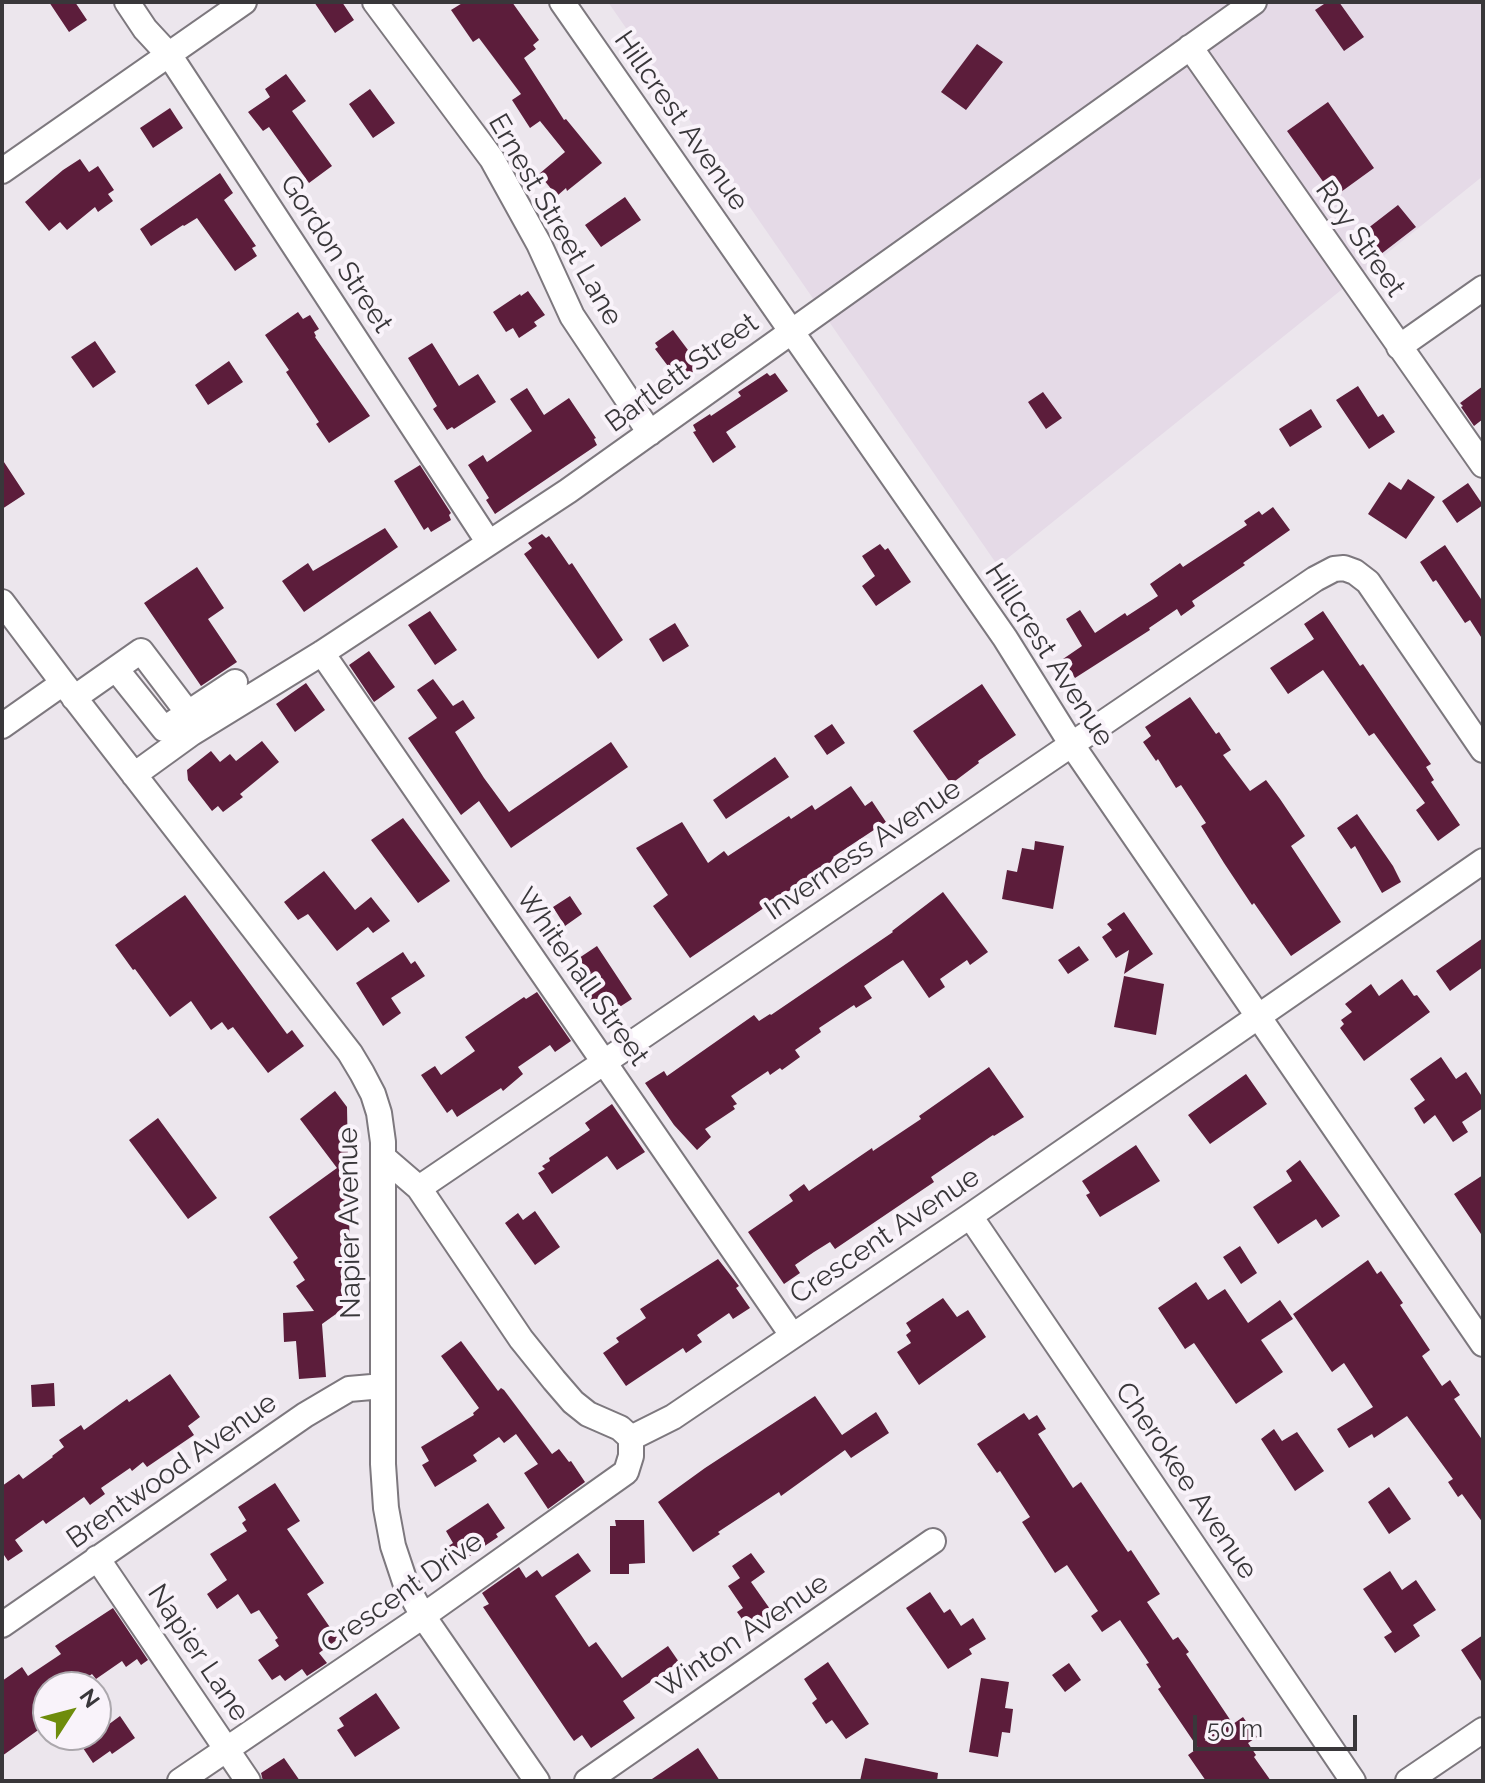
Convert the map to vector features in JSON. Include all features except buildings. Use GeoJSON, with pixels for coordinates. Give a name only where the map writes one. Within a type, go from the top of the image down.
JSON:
{"type":"FeatureCollection","features":[{"type":"Feature","properties":{"kind":"street","name":"Gordon Street"},"geometry":{"type":"LineString","coordinates":[[127,2],[145,29],[170,56],[489,543]]}},
{"type":"Feature","properties":{"kind":"street"},"geometry":{"type":"LineString","coordinates":[[2,171],[244,2]]}},
{"type":"Feature","properties":{"kind":"street","name":"Ernest Street Lane"},"geometry":{"type":"LineString","coordinates":[[375,2],[492,159],[539,244],[572,316],[650,433]]}},
{"type":"Feature","properties":{"kind":"street","name":"Hillcrest Avenue"},"geometry":{"type":"LineString","coordinates":[[562,2],[1005,638],[1072,745],[1483,1344]]}},
{"type":"Feature","properties":{"kind":"street","name":"Bartlett Street"},"geometry":{"type":"LineString","coordinates":[[134,775],[192,733],[322,653],[568,491],[1254,2]]}},
{"type":"Feature","properties":{"kind":"street","name":"Roy Street"},"geometry":{"type":"LineString","coordinates":[[1190,47],[1483,465]]}},
{"type":"Feature","properties":{"kind":"street"},"geometry":{"type":"LineString","coordinates":[[1399,347],[1483,288]]}},
{"type":"Feature","properties":{"kind":"street","name":"Inverness Avenue"},"geometry":{"type":"LineString","coordinates":[[419,1188],[1334,569],[1344,568],[1355,572],[1368,582],[1483,750]]}},
{"type":"Feature","properties":{"kind":"street","name":"Napier Avenue"},"geometry":{"type":"LineString","coordinates":[[2,602],[350,1053],[362,1073],[382,1127],[383,1464],[393,1546],[406,1585],[423,1616],[537,1781]]}},
{"type":"Feature","properties":{"kind":"street"},"geometry":{"type":"LineString","coordinates":[[2,726],[116,669],[141,651],[188,713],[235,682]]}},
{"type":"Feature","properties":{"kind":"street","name":"Whitehall Street"},"geometry":{"type":"LineString","coordinates":[[322,653],[792,1335]]}},
{"type":"Feature","properties":{"kind":"street","name":"Crescent Avenue"},"geometry":{"type":"LineString","coordinates":[[631,1438],[673,1417],[970,1216],[1483,861]]}},
{"type":"Feature","properties":{"kind":"street"},"geometry":{"type":"LineString","coordinates":[[383,1157],[419,1188],[521,1339],[573,1402],[588,1414],[620,1428],[631,1438]]}},
{"type":"Feature","properties":{"kind":"street","name":"Cherokee Avenue"},"geometry":{"type":"LineString","coordinates":[[970,1216],[1353,1781]]}},
{"type":"Feature","properties":{"kind":"street","name":"Brentwood Avenue"},"geometry":{"type":"LineString","coordinates":[[2,1625],[338,1394],[349,1389],[383,1386]]}},
{"type":"Feature","properties":{"kind":"street","name":"Crescent Drive"},"geometry":{"type":"LineString","coordinates":[[180,1781],[423,1616],[626,1472],[631,1456],[631,1438]]}},
{"type":"Feature","properties":{"kind":"street","name":"Winton Avenue"},"geometry":{"type":"LineString","coordinates":[[587,1781],[933,1541]]}},
{"type":"Feature","properties":{"kind":"street","name":"Napier Lane"},"geometry":{"type":"LineString","coordinates":[[97,1558],[248,1781]]}},
{"type":"Feature","properties":{"kind":"street"},"geometry":{"type":"LineString","coordinates":[[1408,1781],[1483,1730]]}},
{"type":"Feature","properties":{"kind":"shaded area"},"geometry":{"type":"Polygon","coordinates":[[[608,2],[1483,2],[1483,176],[998,566],[608,2]]]}}]}
